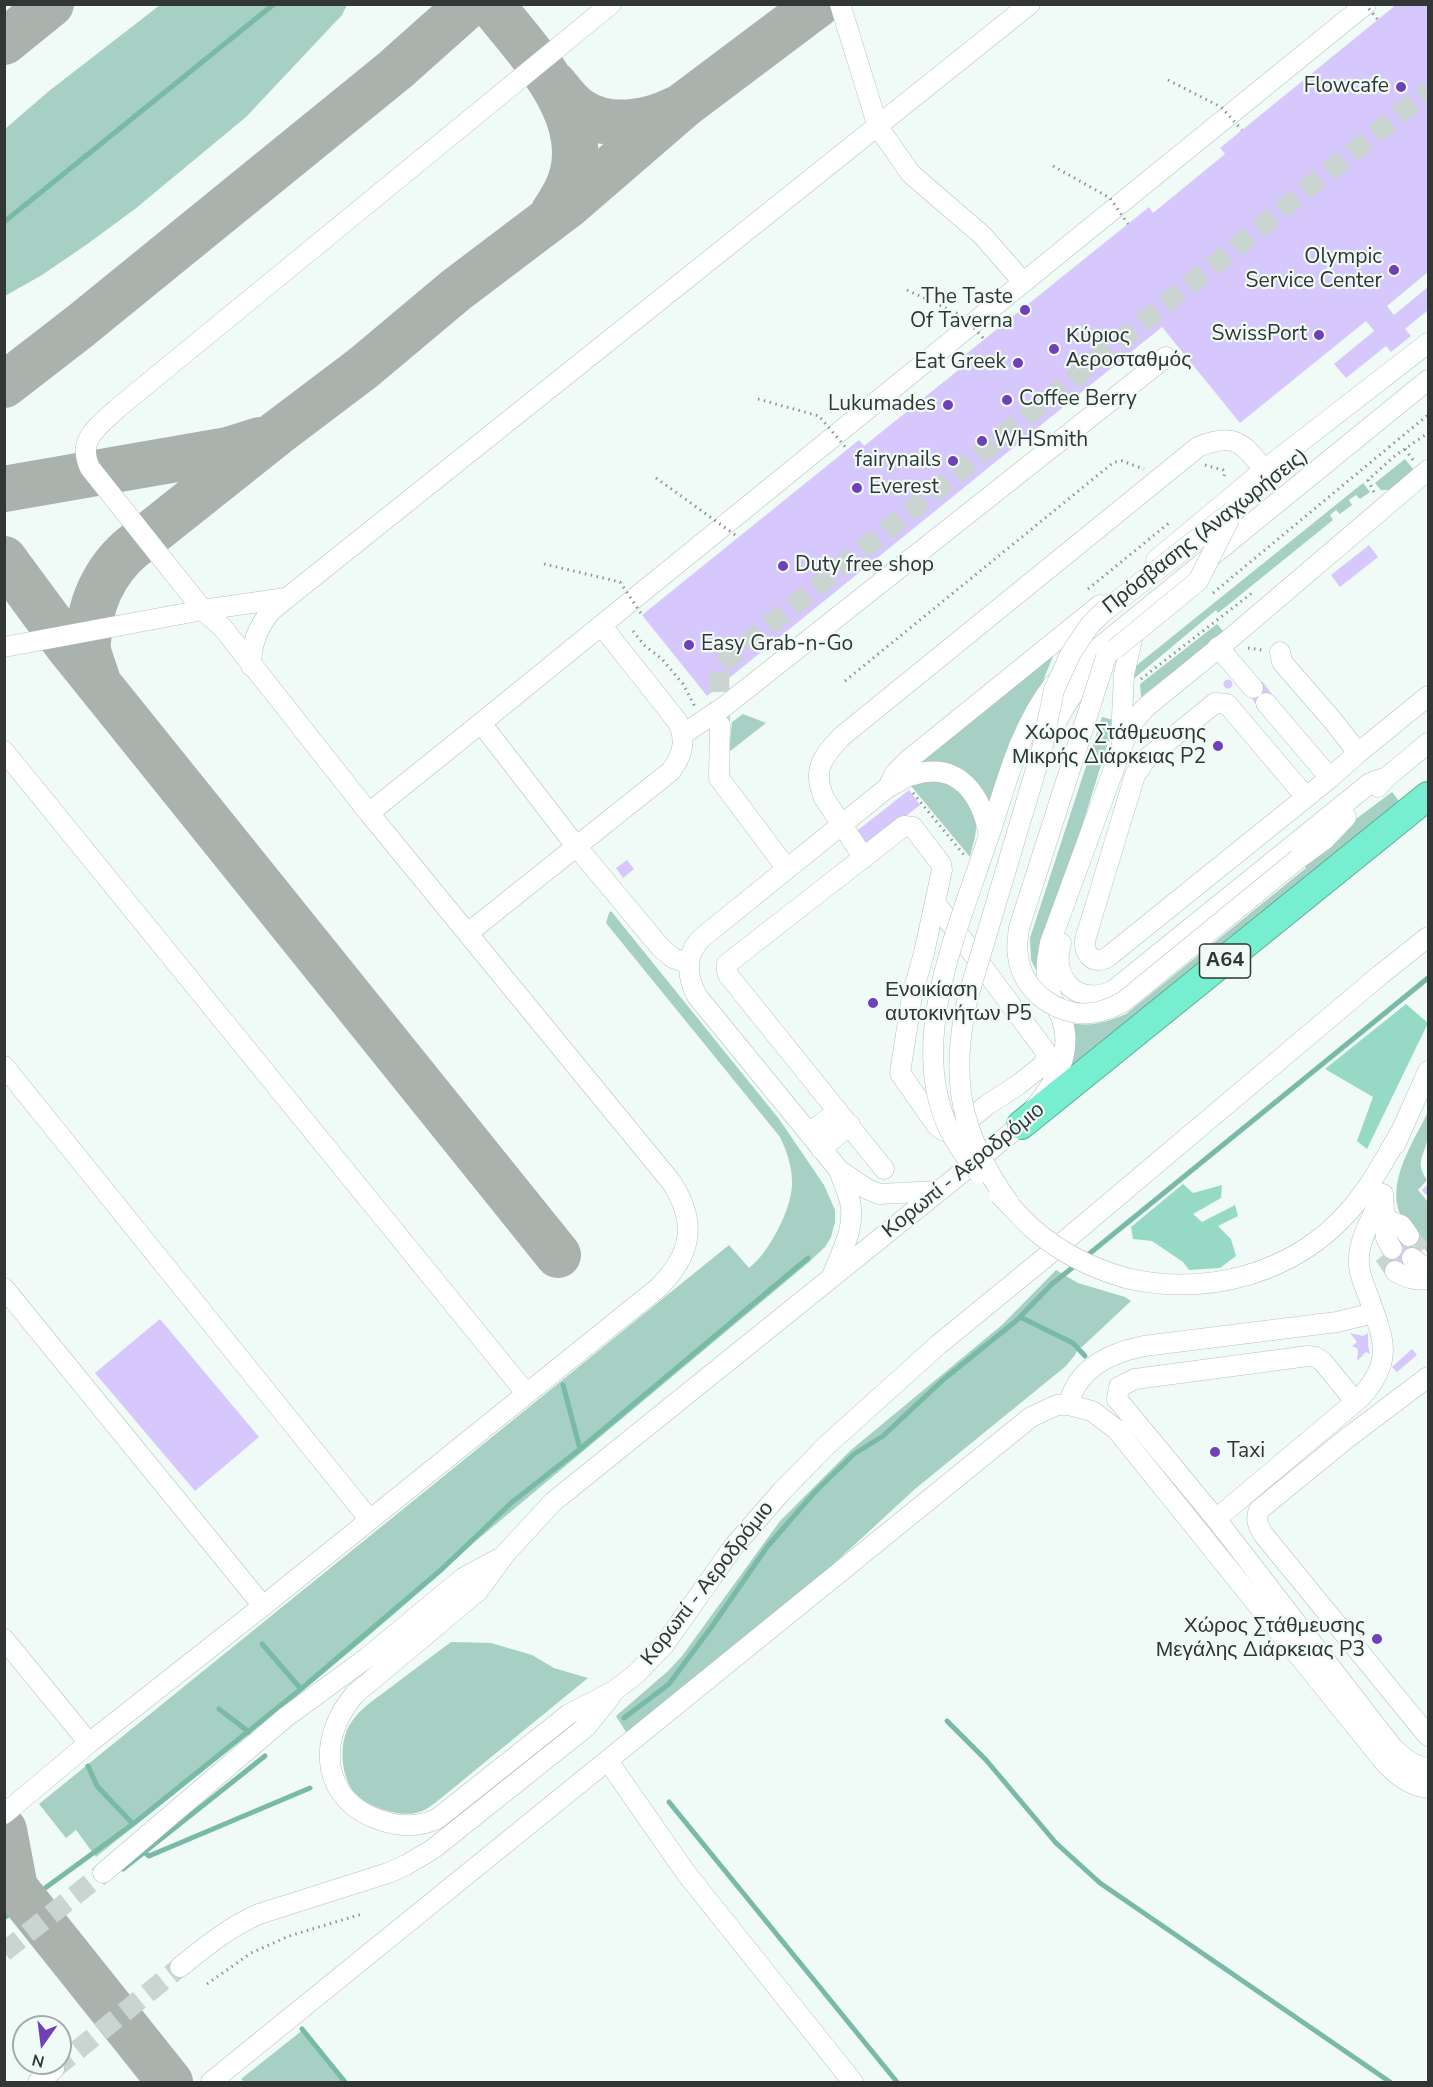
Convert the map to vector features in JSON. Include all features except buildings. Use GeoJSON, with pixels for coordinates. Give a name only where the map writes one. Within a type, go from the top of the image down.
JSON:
{"type":"FeatureCollection","features":[{"type":"Feature","properties":{"kind":"highway","name":"Κορωπί - Αεροδρόμιο"},"geometry":{"type":"LineString","coordinates":[[1021,1125],[1428,796]]}},
{"type":"Feature","properties":{"kind":"street"},"geometry":{"type":"LineString","coordinates":[[4,1814],[89,1743],[658,1288],[677,1266],[687,1243],[685,1206],[672,1183],[369,813],[223,628],[203,610],[90,468],[85,458],[84,448],[94,431],[128,400],[611,4]]}},
{"type":"Feature","properties":{"kind":"street"},"geometry":{"type":"LineString","coordinates":[[840,4],[878,127],[911,174],[982,235],[1023,282]]}},
{"type":"Feature","properties":{"kind":"street"},"geometry":{"type":"LineString","coordinates":[[251,666],[251,649],[262,622],[286,598],[1030,4]]}},
{"type":"Feature","properties":{"kind":"street"},"geometry":{"type":"LineString","coordinates":[[369,813],[1023,282],[1370,10]]}},
{"type":"Feature","properties":{"kind":"street"},"geometry":{"type":"LineString","coordinates":[[887,788],[896,772],[907,760],[1041,654],[1264,470],[1428,343]]}},
{"type":"Feature","properties":{"kind":"street","name":"Πρόσβασης (Αναχωρήσεις)"},"geometry":{"type":"LineString","coordinates":[[1042,749],[1054,690],[1071,653],[1089,626],[1103,612],[1428,355]]}},
{"type":"Feature","properties":{"kind":"street"},"geometry":{"type":"LineString","coordinates":[[682,735],[725,706],[1166,357]]}},
{"type":"Feature","properties":{"kind":"street"},"geometry":{"type":"LineString","coordinates":[[1400,1133],[1352,1208],[1319,1239],[1293,1257],[1235,1280],[1204,1284],[1172,1285],[1126,1278],[1082,1262],[1055,1246],[1030,1226],[975,1169],[948,1127],[940,1104],[933,1068],[933,1024],[945,970],[1014,758],[1031,717],[1053,685],[1428,380]]}},
{"type":"Feature","properties":{"kind":"street","name":"Πρόσβασης (Αναχωρήσεις)"},"geometry":{"type":"LineString","coordinates":[[1042,749],[1060,712],[1088,673],[1111,653],[1203,589],[1428,393]]}},
{"type":"Feature","properties":{"kind":"street"},"geometry":{"type":"LineString","coordinates":[[864,858],[841,826],[819,787],[818,775],[823,756],[841,737],[1198,447],[1221,439],[1235,441],[1252,453],[1264,470]]}},
{"type":"Feature","properties":{"kind":"street"},"geometry":{"type":"LineString","coordinates":[[1021,1125],[1052,1086],[1063,1061],[1065,1049],[1062,1019],[1049,988],[1046,964],[1050,943],[1071,891],[1130,725],[1146,707],[1428,470]]}},
{"type":"Feature","properties":{"kind":"street"},"geometry":{"type":"LineString","coordinates":[[1203,589],[1233,511]]}},
{"type":"Feature","properties":{"kind":"street"},"geometry":{"type":"LineString","coordinates":[[1120,750],[1124,675],[1137,616],[1173,545]]}},
{"type":"Feature","properties":{"kind":"street"},"geometry":{"type":"LineString","coordinates":[[4,647],[203,610],[286,598]]}},
{"type":"Feature","properties":{"kind":"street"},"geometry":{"type":"LineString","coordinates":[[468,933],[671,771],[681,755],[682,735],[677,721],[601,625]]}},
{"type":"Feature","properties":{"kind":"street"},"geometry":{"type":"LineString","coordinates":[[1218,647],[1330,778]]}},
{"type":"Feature","properties":{"kind":"street"},"geometry":{"type":"LineString","coordinates":[[1280,652],[1282,662],[1358,753]]}},
{"type":"Feature","properties":{"kind":"street"},"geometry":{"type":"LineString","coordinates":[[1111,653],[1019,928],[1018,958],[1026,979],[1034,991],[1060,1008],[1079,1013],[1100,1012],[1123,1002],[1324,840],[1341,821],[1372,795],[1387,777],[1428,743]]}},
{"type":"Feature","properties":{"kind":"street"},"geometry":{"type":"LineString","coordinates":[[1306,797],[1227,704],[1215,703],[1146,759],[1135,775],[1085,940],[1084,949],[1087,955],[1099,961],[1109,956],[1330,778],[1428,696]]}},
{"type":"Feature","properties":{"kind":"street"},"geometry":{"type":"LineString","coordinates":[[481,723],[576,846],[660,948],[673,958],[689,964]]}},
{"type":"Feature","properties":{"kind":"street"},"geometry":{"type":"LineString","coordinates":[[720,725],[719,777],[787,869]]}},
{"type":"Feature","properties":{"kind":"street"},"geometry":{"type":"LineString","coordinates":[[1009,1203],[990,1178],[973,1140],[960,1090],[958,1058],[961,1027],[968,997],[1042,749]]}},
{"type":"Feature","properties":{"kind":"street"},"geometry":{"type":"LineString","coordinates":[[4,751],[526,1393]]}},
{"type":"Feature","properties":{"kind":"street"},"geometry":{"type":"LineString","coordinates":[[939,1191],[879,1194],[838,1170],[697,996],[691,984],[690,956],[699,940],[887,788],[912,775],[940,772],[965,783],[981,806],[986,819],[988,837]]}},
{"type":"Feature","properties":{"kind":"street"},"geometry":{"type":"LineString","coordinates":[[1071,891],[1066,927],[1059,949],[1060,969],[1066,982],[1078,993],[1104,995],[1114,990],[1370,783],[1387,777]]}},
{"type":"Feature","properties":{"kind":"street"},"geometry":{"type":"LineString","coordinates":[[884,1169],[729,975],[727,968],[730,960],[904,826],[913,827],[941,864],[942,870],[936,904],[912,996],[900,1072],[937,1126],[944,1131],[954,1132],[1043,1065],[1046,1052],[936,904]]}},
{"type":"Feature","properties":{"kind":"street","name":"Κορωπί - Αεροδρόμιο"},"geometry":{"type":"LineString","coordinates":[[614,1691],[636,1674],[664,1645],[734,1546],[782,1491],[826,1446],[938,1345],[1428,937]]}},
{"type":"Feature","properties":{"kind":"street"},"geometry":{"type":"LineString","coordinates":[[4,1066],[370,1520]]}},
{"type":"Feature","properties":{"kind":"street"},"geometry":{"type":"LineString","coordinates":[[1428,1071],[1387,1166],[1383,1194],[1385,1219],[1407,1255],[1412,1270],[1428,1274]]}},
{"type":"Feature","properties":{"kind":"street"},"geometry":{"type":"LineString","coordinates":[[809,1133],[844,1118]]}},
{"type":"Feature","properties":{"kind":"street"},"geometry":{"type":"LineString","coordinates":[[821,1149],[844,1118]]}},
{"type":"Feature","properties":{"kind":"street","name":"Κορωπί - Αεροδρόμιο"},"geometry":{"type":"LineString","coordinates":[[506,1554],[553,1502],[1021,1125]]}},
{"type":"Feature","properties":{"kind":"street"},"geometry":{"type":"LineString","coordinates":[[832,1277],[849,1232],[851,1218],[850,1203],[838,1170]]}},
{"type":"Feature","properties":{"kind":"street"},"geometry":{"type":"LineString","coordinates":[[1216,1519],[1355,1401],[1374,1382],[1382,1364],[1384,1348],[1361,1277],[1359,1254],[1367,1228],[1383,1194]]}},
{"type":"Feature","properties":{"kind":"street"},"geometry":{"type":"LineString","coordinates":[[1407,1255],[1406,1277],[1416,1280],[1428,1279]]}},
{"type":"Feature","properties":{"kind":"street"},"geometry":{"type":"LineString","coordinates":[[4,1288],[263,1606]]}},
{"type":"Feature","properties":{"kind":"street"},"geometry":{"type":"LineString","coordinates":[[1069,1405],[1076,1384],[1087,1371],[1106,1358],[1122,1351],[1144,1346],[1337,1322],[1374,1313]]}},
{"type":"Feature","properties":{"kind":"street"},"geometry":{"type":"LineString","coordinates":[[1355,1401],[1322,1361],[1308,1356],[1135,1379],[1119,1387],[1117,1399],[1216,1519],[1393,1748],[1418,1767],[1428,1768]]}},
{"type":"Feature","properties":{"kind":"street"},"geometry":{"type":"LineString","coordinates":[[1428,1377],[1346,1439],[1260,1510],[1257,1517],[1263,1534],[1428,1736]]}},
{"type":"Feature","properties":{"kind":"street"},"geometry":{"type":"LineString","coordinates":[[211,2082],[1031,1417],[1057,1405],[1069,1405],[1092,1411],[1116,1429],[1385,1763],[1410,1784],[1428,1788]]}},
{"type":"Feature","properties":{"kind":"street"},"geometry":{"type":"LineString","coordinates":[[506,1554],[478,1591],[355,1694],[345,1706],[334,1731],[330,1748],[335,1786],[345,1800],[368,1817],[389,1823],[413,1826],[437,1820],[569,1714],[614,1691]]}},
{"type":"Feature","properties":{"kind":"street"},"geometry":{"type":"LineString","coordinates":[[103,1873],[286,1717],[368,1657],[463,1578],[506,1554]]}},
{"type":"Feature","properties":{"kind":"street"},"geometry":{"type":"LineString","coordinates":[[4,1638],[89,1743]]}},
{"type":"Feature","properties":{"kind":"street"},"geometry":{"type":"LineString","coordinates":[[180,1967],[218,1937],[242,1922],[388,1873],[433,1849],[586,1727],[614,1691]]}},
{"type":"Feature","properties":{"kind":"street"},"geometry":{"type":"LineString","coordinates":[[608,1761],[686,1873],[853,2082]]}},
{"type":"Feature","properties":{"kind":"path"},"geometry":{"type":"LineString","coordinates":[[1168,80],[1221,107],[1242,130]]}},
{"type":"Feature","properties":{"kind":"path"},"geometry":{"type":"LineString","coordinates":[[1053,166],[1110,198],[1128,224]]}},
{"type":"Feature","properties":{"kind":"path"},"geometry":{"type":"LineString","coordinates":[[908,290],[963,316],[984,339]]}},
{"type":"Feature","properties":{"kind":"path"},"geometry":{"type":"LineString","coordinates":[[758,399],[819,416],[847,449]]}},
{"type":"Feature","properties":{"kind":"path"},"geometry":{"type":"LineString","coordinates":[[1203,589],[1428,416]]}},
{"type":"Feature","properties":{"kind":"path"},"geometry":{"type":"LineString","coordinates":[[1372,497],[1375,493],[1374,488],[1368,480],[1396,455],[1428,433]]}},
{"type":"Feature","properties":{"kind":"path"},"geometry":{"type":"LineString","coordinates":[[1193,451],[1202,464],[1223,470],[1225,473],[1223,479]]}},
{"type":"Feature","properties":{"kind":"path"},"geometry":{"type":"LineString","coordinates":[[845,681],[1114,462],[1122,461],[1150,470]]}},
{"type":"Feature","properties":{"kind":"path"},"geometry":{"type":"LineString","coordinates":[[656,478],[738,537]]}},
{"type":"Feature","properties":{"kind":"path"},"geometry":{"type":"LineString","coordinates":[[1087,590],[1169,523]]}},
{"type":"Feature","properties":{"kind":"path"},"geometry":{"type":"LineString","coordinates":[[544,564],[620,582],[642,615]]}},
{"type":"Feature","properties":{"kind":"path"},"geometry":{"type":"LineString","coordinates":[[1137,683],[1255,591]]}},
{"type":"Feature","properties":{"kind":"path"},"geometry":{"type":"LineString","coordinates":[[633,631],[644,645],[662,659],[683,684],[697,711]]}},
{"type":"Feature","properties":{"kind":"path"},"geometry":{"type":"LineString","coordinates":[[1240,647],[1280,652]]}},
{"type":"Feature","properties":{"kind":"path"},"geometry":{"type":"LineString","coordinates":[[207,1984],[251,1953],[288,1936],[362,1914]]}},
{"type":"Feature","properties":{"kind":"green space"},"geometry":{"type":"Polygon","coordinates":[[[160,5],[347,5],[342,15],[246,117],[135,209],[42,275],[5,296],[5,129],[49,91],[160,5]]]}},
{"type":"Feature","properties":{"kind":"green space"},"geometry":{"type":"Polygon","coordinates":[[[1405,459],[1416,473],[1396,490],[1381,490],[1375,483],[1405,459]]]}},
{"type":"Feature","properties":{"kind":"green space"},"geometry":{"type":"Polygon","coordinates":[[[1363,483],[1370,492],[1360,499],[1356,495],[1349,500],[1352,505],[1340,514],[1336,510],[1330,515],[1333,520],[1218,613],[1216,610],[1131,681],[1132,669],[1363,483]]]}},
{"type":"Feature","properties":{"kind":"green space"},"geometry":{"type":"Polygon","coordinates":[[[1217,624],[1224,632],[1141,697],[1140,684],[1217,624]]]}},
{"type":"Feature","properties":{"kind":"green space"},"geometry":{"type":"Polygon","coordinates":[[[1054,654],[992,805],[978,786],[960,769],[942,764],[916,766],[1054,654]]]}},
{"type":"Feature","properties":{"kind":"green space"},"geometry":{"type":"Polygon","coordinates":[[[743,714],[766,723],[729,752],[732,722],[743,714]]]}},
{"type":"Feature","properties":{"kind":"green space"},"geometry":{"type":"Polygon","coordinates":[[[1102,717],[1113,720],[1114,723],[1037,972],[1031,960],[1030,938],[1102,717]]]}},
{"type":"Feature","properties":{"kind":"green space"},"geometry":{"type":"Polygon","coordinates":[[[927,780],[953,787],[971,805],[976,827],[970,857],[911,786],[927,780]]]}},
{"type":"Feature","properties":{"kind":"green space"},"geometry":{"type":"Polygon","coordinates":[[[1392,792],[1399,801],[1069,1072],[1071,1023],[1099,1023],[1126,1014],[1306,868],[1303,864],[1352,822],[1392,792]]]}},
{"type":"Feature","properties":{"kind":"green space"},"geometry":{"type":"Polygon","coordinates":[[[611,911],[779,1119],[824,1185],[835,1210],[831,1237],[825,1247],[808,1263],[477,1540],[385,1622],[96,1857],[76,1830],[66,1838],[39,1804],[729,1245],[749,1268],[772,1241],[789,1204],[792,1182],[789,1159],[780,1137],[606,923],[611,911]]]}},
{"type":"Feature","properties":{"kind":"green space"},"geometry":{"type":"Polygon","coordinates":[[[1406,1004],[1428,1023],[1367,1149],[1357,1141],[1373,1097],[1325,1069],[1406,1004]]]}},
{"type":"Feature","properties":{"kind":"green space"},"geometry":{"type":"Polygon","coordinates":[[[1428,1112],[1429,1134],[1421,1163],[1427,1180],[1418,1190],[1428,1202],[1428,1254],[1401,1216],[1396,1190],[1403,1162],[1428,1112]]]}},
{"type":"Feature","properties":{"kind":"green space"},"geometry":{"type":"Polygon","coordinates":[[[1183,1184],[1193,1193],[1222,1185],[1221,1198],[1193,1214],[1202,1222],[1235,1205],[1238,1216],[1218,1226],[1231,1239],[1236,1256],[1220,1268],[1189,1270],[1183,1262],[1152,1241],[1133,1239],[1131,1227],[1183,1184]]]}},
{"type":"Feature","properties":{"kind":"green space"},"geometry":{"type":"Polygon","coordinates":[[[1056,1270],[1078,1283],[1125,1297],[1131,1301],[1082,1347],[1078,1348],[1066,1366],[915,1489],[826,1571],[635,1728],[626,1732],[616,1716],[682,1656],[780,1521],[851,1450],[1002,1325],[1056,1270]]]}},
{"type":"Feature","properties":{"kind":"green space"},"geometry":{"type":"Polygon","coordinates":[[[451,1642],[491,1643],[532,1655],[554,1668],[588,1678],[425,1810],[401,1814],[381,1809],[362,1799],[347,1780],[343,1765],[345,1734],[352,1721],[369,1703],[451,1642]]]}},
{"type":"Feature","properties":{"kind":"green space"},"geometry":{"type":"Polygon","coordinates":[[[304,2029],[348,2082],[244,2082],[241,2079],[304,2029]]]}},
{"type":"Feature","properties":{"kind":"waterway"},"geometry":{"type":"LineString","coordinates":[[4,222],[274,4]]}},
{"type":"Feature","properties":{"kind":"waterway"},"geometry":{"type":"LineString","coordinates":[[1084,1258],[1428,978]]}},
{"type":"Feature","properties":{"kind":"waterway"},"geometry":{"type":"LineString","coordinates":[[88,1766],[97,1786],[133,1824],[301,1689],[442,1569],[511,1503],[580,1449],[808,1258]]}},
{"type":"Feature","properties":{"kind":"waterway"},"geometry":{"type":"LineString","coordinates":[[624,1718],[669,1684],[767,1547],[814,1493],[854,1454],[883,1436],[944,1379],[1016,1321],[1052,1284],[1077,1264]]}},
{"type":"Feature","properties":{"kind":"waterway"},"geometry":{"type":"LineString","coordinates":[[1020,1317],[1073,1343],[1085,1356]]}},
{"type":"Feature","properties":{"kind":"waterway"},"geometry":{"type":"LineString","coordinates":[[563,1385],[580,1449]]}},
{"type":"Feature","properties":{"kind":"waterway"},"geometry":{"type":"LineString","coordinates":[[262,1644],[301,1689]]}},
{"type":"Feature","properties":{"kind":"waterway"},"geometry":{"type":"LineString","coordinates":[[219,1709],[249,1732]]}},
{"type":"Feature","properties":{"kind":"waterway"},"geometry":{"type":"LineString","coordinates":[[947,1721],[986,1760],[1056,1843],[1100,1883],[1390,2082]]}},
{"type":"Feature","properties":{"kind":"waterway"},"geometry":{"type":"LineString","coordinates":[[123,1869],[265,1756]]}},
{"type":"Feature","properties":{"kind":"waterway"},"geometry":{"type":"LineString","coordinates":[[144,1852],[149,1856],[310,1788]]}},
{"type":"Feature","properties":{"kind":"waterway"},"geometry":{"type":"LineString","coordinates":[[669,1802],[897,2082]]}},
{"type":"Feature","properties":{"kind":"waterway"},"geometry":{"type":"LineString","coordinates":[[4,1918],[133,1824]]}},
{"type":"Feature","properties":{"kind":"waterway"},"geometry":{"type":"LineString","coordinates":[[302,2029],[345,2082]]}},
{"type":"Feature","properties":{"kind":"taxiway"},"geometry":{"type":"LineString","coordinates":[[4,42],[51,4]]}},
{"type":"Feature","properties":{"kind":"taxiway"},"geometry":{"type":"LineString","coordinates":[[4,385],[79,327],[395,70],[469,4]]}},
{"type":"Feature","properties":{"kind":"taxiway"},"geometry":{"type":"LineString","coordinates":[[491,4],[541,67],[556,90],[567,114],[574,138],[575,164],[567,189],[553,213]]}},
{"type":"Feature","properties":{"kind":"taxiway"},"geometry":{"type":"LineString","coordinates":[[98,682],[88,650],[91,617],[106,578],[123,556],[277,433],[363,368],[456,290],[567,206],[685,104],[818,4]]}},
{"type":"Feature","properties":{"kind":"taxiway"},"geometry":{"type":"LineString","coordinates":[[554,84],[576,108],[603,121],[641,121],[676,109]]}},
{"type":"Feature","properties":{"kind":"taxiway"},"geometry":{"type":"LineString","coordinates":[[4,489],[228,450],[260,440]]}},
{"type":"Feature","properties":{"kind":"taxiway"},"geometry":{"type":"LineString","coordinates":[[4,559],[68,646],[558,1255]]}},
{"type":"Feature","properties":{"kind":"taxiway"},"geometry":{"type":"LineString","coordinates":[[4,1830],[15,1888],[4,1885]]}},
{"type":"Feature","properties":{"kind":"taxiway"},"geometry":{"type":"LineString","coordinates":[[4,1874],[170,2082]]}},
{"type":"Feature","properties":{"kind":"tunnel"},"geometry":{"type":"LineString","coordinates":[[720,722],[719,666],[1428,91]]}},
{"type":"Feature","properties":{"kind":"tunnel"},"geometry":{"type":"LineString","coordinates":[[1409,1236],[1421,1251]]}},
{"type":"Feature","properties":{"kind":"tunnel"},"geometry":{"type":"LineString","coordinates":[[1384,1255],[1395,1271]]}},
{"type":"Feature","properties":{"kind":"tunnel"},"geometry":{"type":"LineString","coordinates":[[4,1952],[103,1873]]}},
{"type":"Feature","properties":{"kind":"tunnel"},"geometry":{"type":"LineString","coordinates":[[72,2054],[180,1967]]}},
{"type":"Feature","properties":{"kind":"place","name":"Flowcafe"},"geometry":{"type":"Point","coordinates":[1401,87]}},
{"type":"Feature","properties":{"kind":"place","name":"Olympic Service Center"},"geometry":{"type":"Point","coordinates":[1394,270]}},
{"type":"Feature","properties":{"kind":"place","name":"The Taste Of Taverna"},"geometry":{"type":"Point","coordinates":[1025,310]}},
{"type":"Feature","properties":{"kind":"place","name":"SwissPort"},"geometry":{"type":"Point","coordinates":[1319,335]}},
{"type":"Feature","properties":{"kind":"place","name":"Κύριος Αεροσταθμός"},"geometry":{"type":"Point","coordinates":[1054,349]}},
{"type":"Feature","properties":{"kind":"place","name":"Eat Greek"},"geometry":{"type":"Point","coordinates":[1018,363]}},
{"type":"Feature","properties":{"kind":"place","name":"Coffee Berry"},"geometry":{"type":"Point","coordinates":[1007,400]}},
{"type":"Feature","properties":{"kind":"place","name":"Lukumades"},"geometry":{"type":"Point","coordinates":[948,405]}},
{"type":"Feature","properties":{"kind":"place","name":"WHSmith"},"geometry":{"type":"Point","coordinates":[982,441]}},
{"type":"Feature","properties":{"kind":"place","name":"fairynails"},"geometry":{"type":"Point","coordinates":[953,461]}},
{"type":"Feature","properties":{"kind":"place","name":"Everest"},"geometry":{"type":"Point","coordinates":[857,488]}},
{"type":"Feature","properties":{"kind":"place","name":"Duty free shop"},"geometry":{"type":"Point","coordinates":[783,566]}},
{"type":"Feature","properties":{"kind":"place","name":"Easy Grab-n-Go"},"geometry":{"type":"Point","coordinates":[689,645]}},
{"type":"Feature","properties":{"kind":"place","name":"Χώρος Στάθμευσης Μικρής Διάρκειας P2"},"geometry":{"type":"Point","coordinates":[1218,746]}},
{"type":"Feature","properties":{"kind":"place","name":"Ενοικίαση αυτοκινήτων P5"},"geometry":{"type":"Point","coordinates":[873,1003]}},
{"type":"Feature","properties":{"kind":"place","name":"Taxi"},"geometry":{"type":"Point","coordinates":[1215,1452]}},
{"type":"Feature","properties":{"kind":"place","name":"Χώρος Στάθμευσης Μεγάλης Διάρκειας P3"},"geometry":{"type":"Point","coordinates":[1377,1639]}}]}
